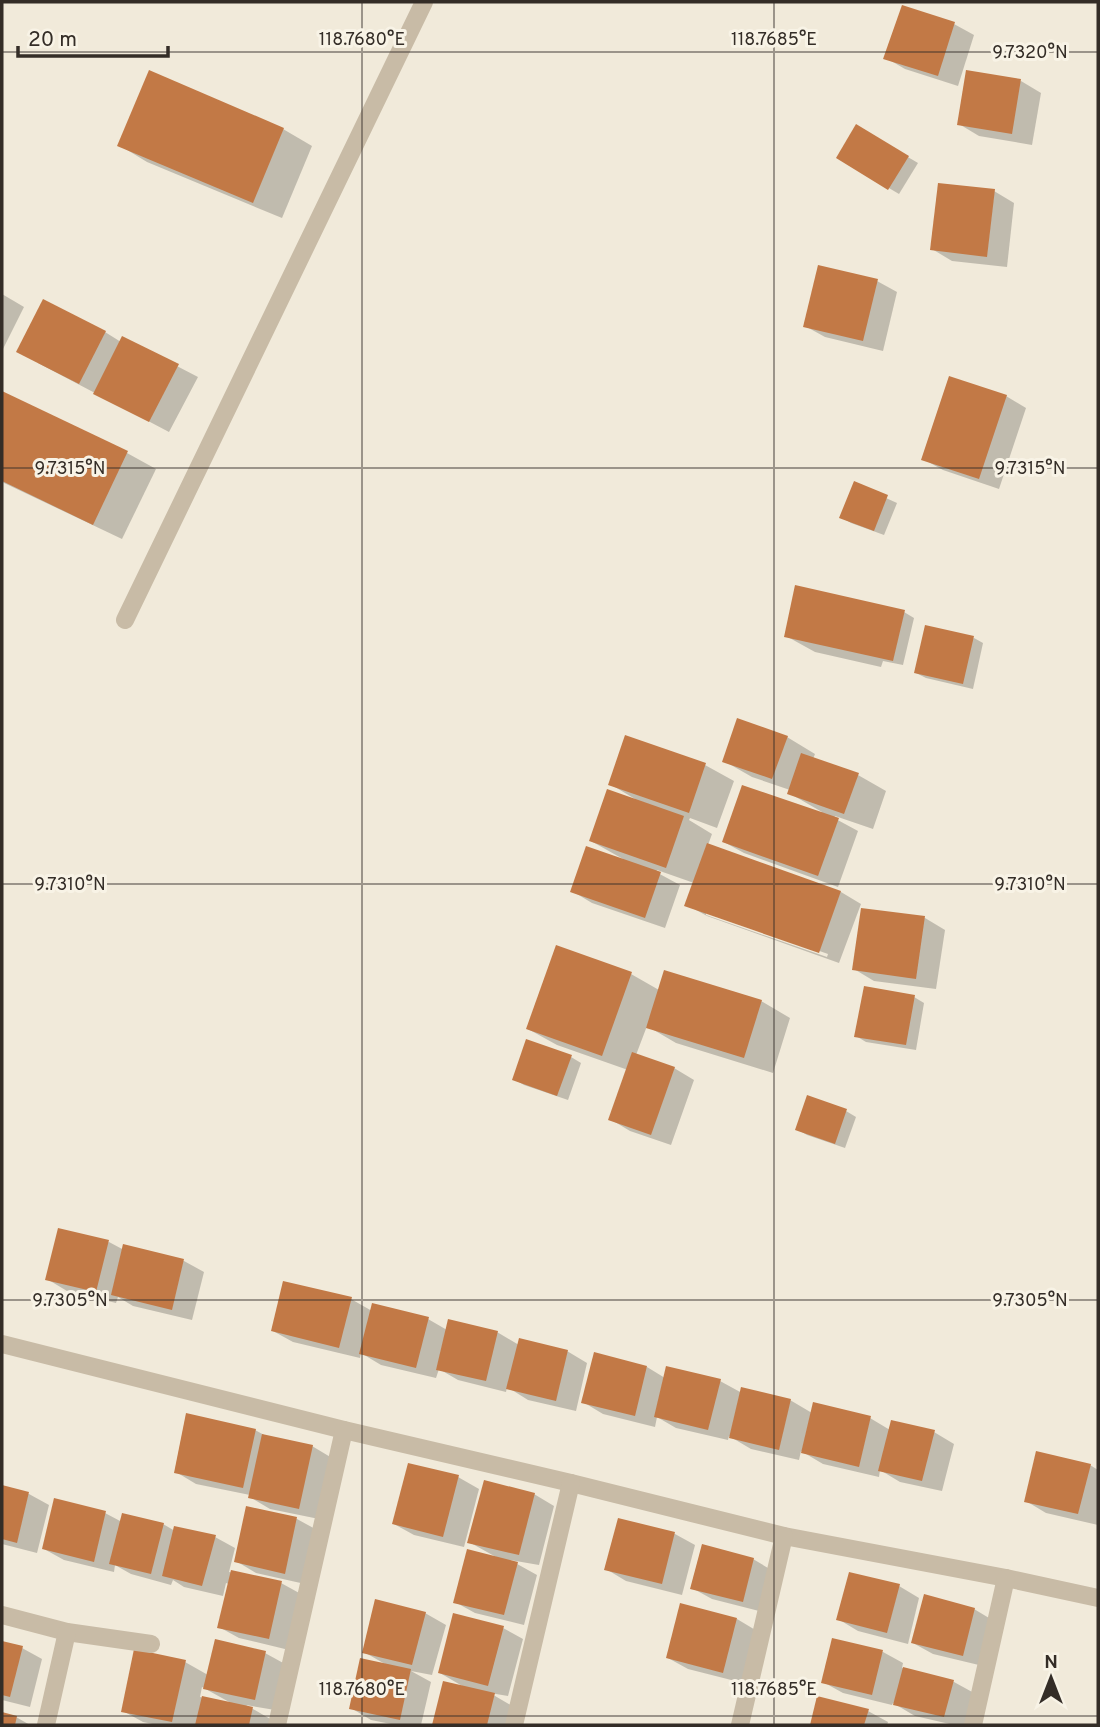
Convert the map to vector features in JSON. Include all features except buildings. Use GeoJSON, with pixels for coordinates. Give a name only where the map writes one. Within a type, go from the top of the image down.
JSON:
{"type":"FeatureCollection","features":[{"type":"Feature","properties":{"kind":"street"},"geometry":{"type":"LineString","coordinates":[[125,620],[425,2]]}},
{"type":"Feature","properties":{"kind":"street"},"geometry":{"type":"LineString","coordinates":[[2,1344],[784,1536],[1098,1598]]}},
{"type":"Feature","properties":{"kind":"street"},"geometry":{"type":"LineString","coordinates":[[277,1725],[344,1430]]}},
{"type":"Feature","properties":{"kind":"street"},"geometry":{"type":"LineString","coordinates":[[514,1725],[570,1483]]}},
{"type":"Feature","properties":{"kind":"street"},"geometry":{"type":"LineString","coordinates":[[740,1725],[784,1536]]}},
{"type":"Feature","properties":{"kind":"street"},"geometry":{"type":"LineString","coordinates":[[973,1725],[1006,1578]]}},
{"type":"Feature","properties":{"kind":"street"},"geometry":{"type":"LineString","coordinates":[[2,1615],[67,1632],[151,1644]]}},
{"type":"Feature","properties":{"kind":"street"},"geometry":{"type":"LineString","coordinates":[[46,1725],[67,1632]]}}]}
